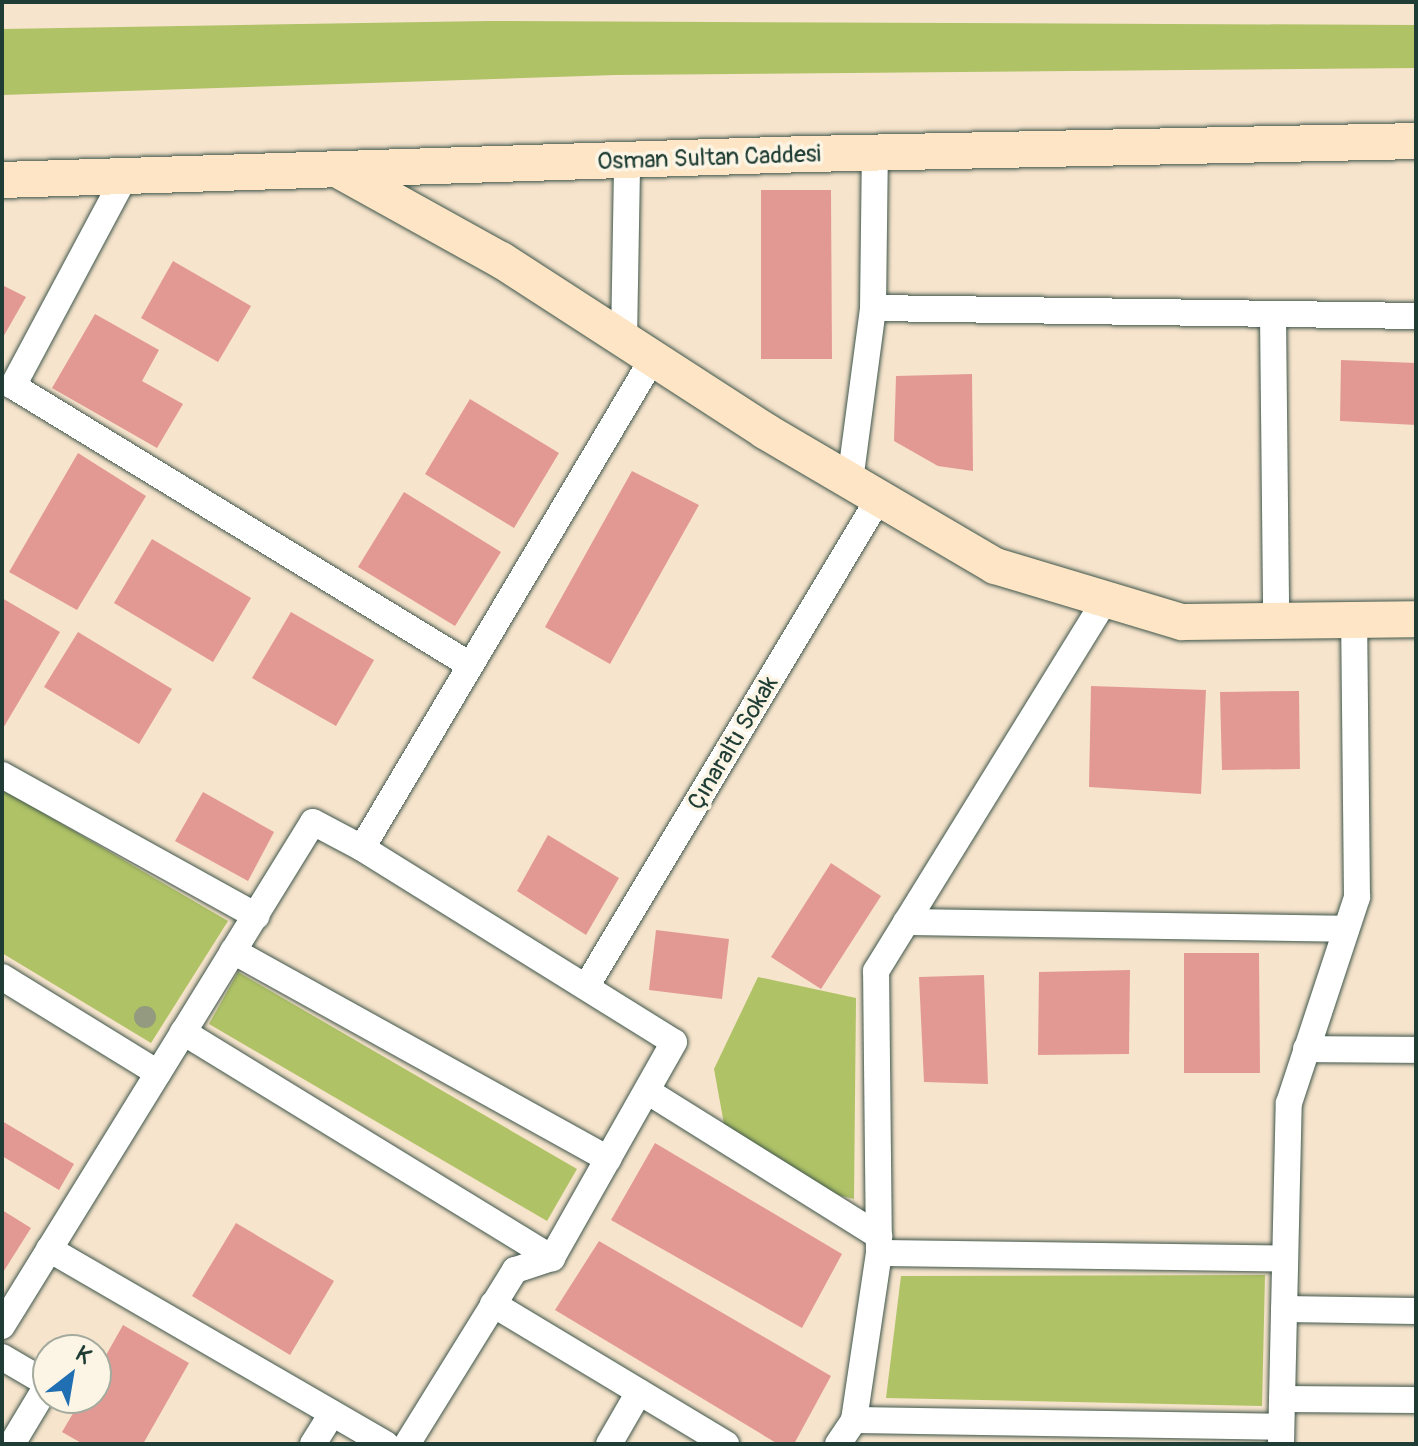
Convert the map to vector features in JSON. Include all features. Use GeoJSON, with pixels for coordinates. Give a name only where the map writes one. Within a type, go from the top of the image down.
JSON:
{"type":"FeatureCollection","features":[{"type":"Feature","properties":{"kind":"street","name":"Osman Sultan Caddesi"},"geometry":{"type":"LineString","coordinates":[[2,180],[875,152],[1416,141]]}},
{"type":"Feature","properties":{"kind":"street"},"geometry":{"type":"LineString","coordinates":[[865,490],[873,308],[875,152]]}},
{"type":"Feature","properties":{"kind":"street"},"geometry":{"type":"LineString","coordinates":[[362,848],[470,665],[639,349],[627,161]]}},
{"type":"Feature","properties":{"kind":"street"},"geometry":{"type":"LineString","coordinates":[[341,171],[501,260],[865,490],[995,566],[1182,622],[1416,619]]}},
{"type":"Feature","properties":{"kind":"street"},"geometry":{"type":"LineString","coordinates":[[124,178],[8,396],[470,665]]}},
{"type":"Feature","properties":{"kind":"street"},"geometry":{"type":"LineString","coordinates":[[873,308],[1416,316]]}},
{"type":"Feature","properties":{"kind":"street"},"geometry":{"type":"LineString","coordinates":[[1273,314],[1276,620]]}},
{"type":"Feature","properties":{"kind":"street","name":"Çınaraltı Sokak"},"geometry":{"type":"LineString","coordinates":[[586,987],[865,490]]}},
{"type":"Feature","properties":{"kind":"street"},"geometry":{"type":"LineString","coordinates":[[838,1444],[854,1420],[879,1244],[876,971],[1106,599]]}},
{"type":"Feature","properties":{"kind":"street"},"geometry":{"type":"LineString","coordinates":[[854,1420],[1281,1436],[1289,1103],[1357,897],[1354,619]]}},
{"type":"Feature","properties":{"kind":"street"},"geometry":{"type":"LineString","coordinates":[[2,775],[256,916]]}},
{"type":"Feature","properties":{"kind":"street"},"geometry":{"type":"LineString","coordinates":[[2,1326],[313,822],[362,848],[674,1042],[552,1258],[515,1270],[407,1444]]}},
{"type":"Feature","properties":{"kind":"street"},"geometry":{"type":"LineString","coordinates":[[906,922],[1346,929]]}},
{"type":"Feature","properties":{"kind":"street"},"geometry":{"type":"LineString","coordinates":[[233,951],[608,1159]]}},
{"type":"Feature","properties":{"kind":"street"},"geometry":{"type":"LineString","coordinates":[[2,977],[158,1073]]}},
{"type":"Feature","properties":{"kind":"street"},"geometry":{"type":"LineString","coordinates":[[183,1032],[552,1258]]}},
{"type":"Feature","properties":{"kind":"street"},"geometry":{"type":"LineString","coordinates":[[1306,1049],[1416,1050]]}},
{"type":"Feature","properties":{"kind":"street"},"geometry":{"type":"LineString","coordinates":[[647,1091],[879,1244],[1285,1259]]}},
{"type":"Feature","properties":{"kind":"street"},"geometry":{"type":"LineString","coordinates":[[49,1249],[386,1444]]}},
{"type":"Feature","properties":{"kind":"street"},"geometry":{"type":"LineString","coordinates":[[493,1304],[726,1444]]}},
{"type":"Feature","properties":{"kind":"street"},"geometry":{"type":"LineString","coordinates":[[1284,1309],[1416,1311]]}},
{"type":"Feature","properties":{"kind":"street"},"geometry":{"type":"LineString","coordinates":[[2,1357],[48,1384],[12,1444]]}},
{"type":"Feature","properties":{"kind":"street"},"geometry":{"type":"LineString","coordinates":[[609,1444],[639,1392]]}},
{"type":"Feature","properties":{"kind":"street"},"geometry":{"type":"LineString","coordinates":[[1282,1399],[1416,1400]]}},
{"type":"Feature","properties":{"kind":"street"},"geometry":{"type":"LineString","coordinates":[[313,1444],[332,1413]]}},
{"type":"Feature","properties":{"kind":"green space"},"geometry":{"type":"Polygon","coordinates":[[[488,21],[1416,25],[1416,68],[615,75],[2,95],[2,29],[488,21]]]}},
{"type":"Feature","properties":{"kind":"green space"},"geometry":{"type":"Polygon","coordinates":[[[2,789],[228,921],[151,1043],[2,953],[2,789]]]}},
{"type":"Feature","properties":{"kind":"green space"},"geometry":{"type":"Polygon","coordinates":[[[238,972],[577,1169],[547,1221],[209,1024],[238,972]]]}},
{"type":"Feature","properties":{"kind":"green space"},"geometry":{"type":"Polygon","coordinates":[[[758,977],[856,998],[854,1199],[834,1194],[724,1124],[714,1069],[758,977]]]}},
{"type":"Feature","properties":{"kind":"green space"},"geometry":{"type":"Polygon","coordinates":[[[1265,1275],[1262,1406],[886,1398],[901,1276],[1265,1275]]]}},
{"type":"Feature","properties":{"kind":"building"},"geometry":{"type":"Polygon","coordinates":[[[761,190],[831,190],[832,359],[761,359],[761,190]]]}},
{"type":"Feature","properties":{"kind":"building"},"geometry":{"type":"Polygon","coordinates":[[[173,261],[251,306],[218,362],[141,318],[173,261]]]}},
{"type":"Feature","properties":{"kind":"building"},"geometry":{"type":"Polygon","coordinates":[[[2,285],[26,297],[2,339],[2,285]]]}},
{"type":"Feature","properties":{"kind":"building"},"geometry":{"type":"Polygon","coordinates":[[[95,314],[159,350],[142,381],[183,404],[157,448],[52,388],[95,314]]]}},
{"type":"Feature","properties":{"kind":"building"},"geometry":{"type":"Polygon","coordinates":[[[1341,360],[1416,363],[1416,425],[1340,421],[1341,360]]]}},
{"type":"Feature","properties":{"kind":"building"},"geometry":{"type":"Polygon","coordinates":[[[972,374],[973,471],[938,466],[894,441],[896,376],[972,374]]]}},
{"type":"Feature","properties":{"kind":"building"},"geometry":{"type":"Polygon","coordinates":[[[470,399],[559,453],[514,528],[425,474],[470,399]]]}},
{"type":"Feature","properties":{"kind":"building"},"geometry":{"type":"Polygon","coordinates":[[[78,453],[146,496],[77,610],[9,572],[78,453]]]}},
{"type":"Feature","properties":{"kind":"building"},"geometry":{"type":"Polygon","coordinates":[[[632,471],[699,505],[610,664],[545,627],[632,471]]]}},
{"type":"Feature","properties":{"kind":"building"},"geometry":{"type":"Polygon","coordinates":[[[404,492],[501,552],[455,626],[358,567],[404,492]]]}},
{"type":"Feature","properties":{"kind":"building"},"geometry":{"type":"Polygon","coordinates":[[[152,539],[251,598],[213,662],[114,603],[152,539]]]}},
{"type":"Feature","properties":{"kind":"building"},"geometry":{"type":"Polygon","coordinates":[[[2,598],[60,632],[2,730],[2,598]]]}},
{"type":"Feature","properties":{"kind":"building"},"geometry":{"type":"Polygon","coordinates":[[[291,612],[374,660],[336,726],[252,678],[291,612]]]}},
{"type":"Feature","properties":{"kind":"building"},"geometry":{"type":"Polygon","coordinates":[[[78,632],[172,689],[139,744],[44,687],[78,632]]]}},
{"type":"Feature","properties":{"kind":"building"},"geometry":{"type":"Polygon","coordinates":[[[1091,686],[1206,690],[1201,794],[1089,787],[1091,686]]]}},
{"type":"Feature","properties":{"kind":"building"},"geometry":{"type":"Polygon","coordinates":[[[1299,691],[1300,769],[1222,770],[1220,692],[1299,691]]]}},
{"type":"Feature","properties":{"kind":"building"},"geometry":{"type":"Polygon","coordinates":[[[203,792],[274,832],[248,881],[175,841],[203,792]]]}},
{"type":"Feature","properties":{"kind":"building"},"geometry":{"type":"Polygon","coordinates":[[[548,835],[619,878],[586,935],[517,891],[548,835]]]}},
{"type":"Feature","properties":{"kind":"building"},"geometry":{"type":"Polygon","coordinates":[[[831,863],[881,896],[821,989],[771,957],[831,863]]]}},
{"type":"Feature","properties":{"kind":"building"},"geometry":{"type":"Polygon","coordinates":[[[656,930],[729,939],[722,999],[649,990],[656,930]]]}},
{"type":"Feature","properties":{"kind":"building"},"geometry":{"type":"Polygon","coordinates":[[[1184,953],[1259,953],[1260,1073],[1184,1073],[1184,953]]]}},
{"type":"Feature","properties":{"kind":"building"},"geometry":{"type":"Polygon","coordinates":[[[1130,970],[1129,1054],[1038,1055],[1039,972],[1130,970]]]}},
{"type":"Feature","properties":{"kind":"building"},"geometry":{"type":"Polygon","coordinates":[[[984,975],[988,1084],[924,1082],[919,977],[984,975]]]}},
{"type":"Feature","properties":{"kind":"building"},"geometry":{"type":"Polygon","coordinates":[[[2,1121],[74,1164],[59,1190],[2,1156],[2,1121]]]}},
{"type":"Feature","properties":{"kind":"building"},"geometry":{"type":"Polygon","coordinates":[[[655,1143],[842,1254],[802,1328],[611,1220],[655,1143]]]}},
{"type":"Feature","properties":{"kind":"building"},"geometry":{"type":"Polygon","coordinates":[[[2,1210],[31,1228],[2,1274],[2,1210]]]}},
{"type":"Feature","properties":{"kind":"building"},"geometry":{"type":"Polygon","coordinates":[[[236,1223],[334,1281],[290,1355],[192,1296],[236,1223]]]}},
{"type":"Feature","properties":{"kind":"building"},"geometry":{"type":"Polygon","coordinates":[[[599,1241],[831,1376],[794,1444],[778,1444],[555,1310],[599,1241]]]}},
{"type":"Feature","properties":{"kind":"building"},"geometry":{"type":"Polygon","coordinates":[[[123,1325],[189,1363],[143,1444],[83,1444],[62,1432],[73,1414],[112,1414],[112,1345],[123,1325]]]}}]}
